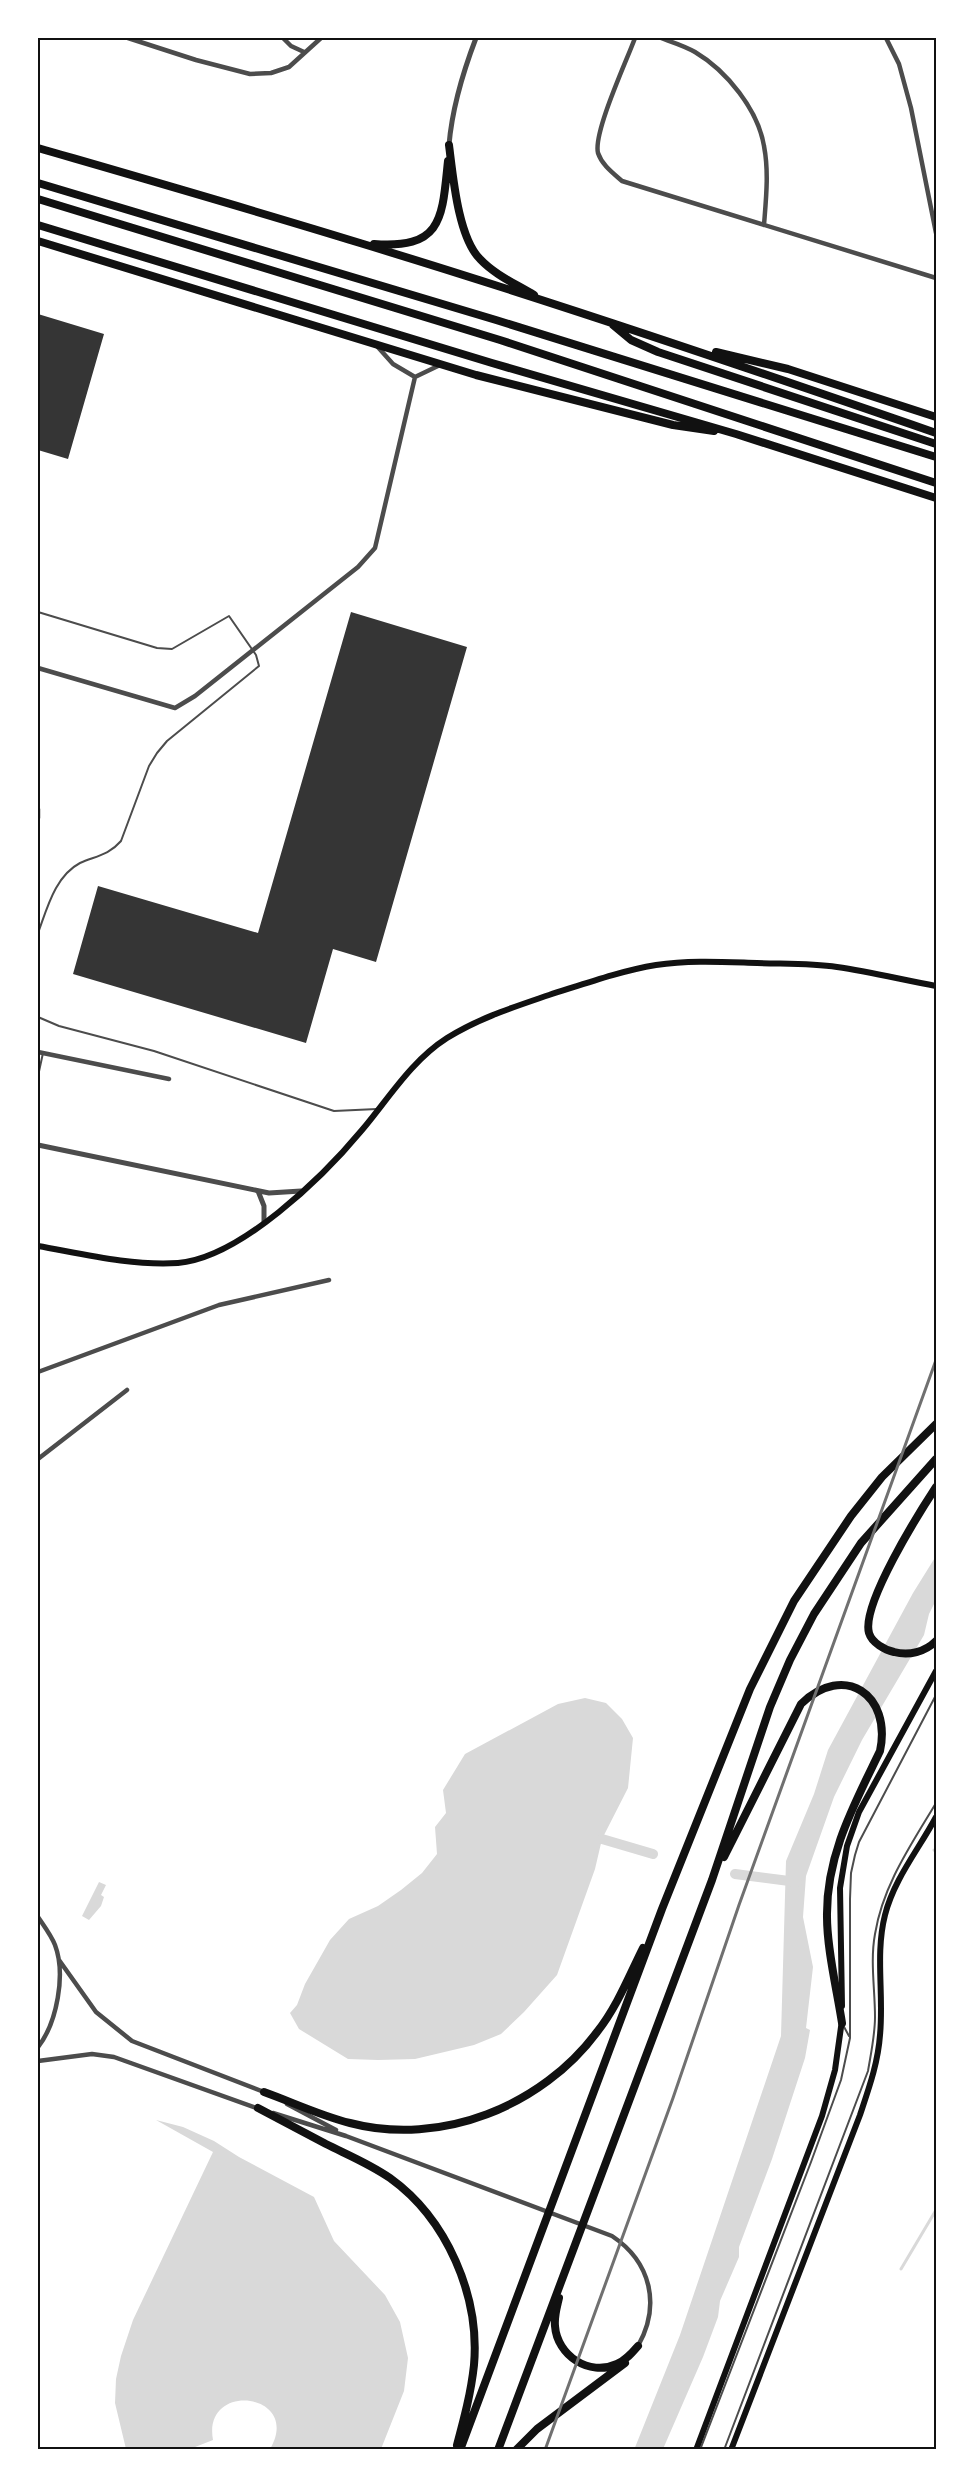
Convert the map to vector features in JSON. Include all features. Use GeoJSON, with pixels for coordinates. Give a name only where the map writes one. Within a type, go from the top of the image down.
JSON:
{"type":"FeatureCollection","features":[{"type":"Feature","properties":{"kind":"highway"},"geometry":{"type":"LineString","coordinates":[[360,243],[397,246],[423,238],[433,229],[443,204],[449,145]]}},
{"type":"Feature","properties":{"kind":"highway"},"geometry":{"type":"LineString","coordinates":[[449,145],[458,206],[470,244],[479,258],[495,272],[544,300]]}},
{"type":"Feature","properties":{"kind":"highway"},"geometry":{"type":"LineString","coordinates":[[38,148],[544,300],[936,433]]}},
{"type":"Feature","properties":{"kind":"highway"},"geometry":{"type":"LineString","coordinates":[[38,183],[496,320],[936,457]]}},
{"type":"Feature","properties":{"kind":"highway"},"geometry":{"type":"LineString","coordinates":[[38,199],[500,340],[936,483]]}},
{"type":"Feature","properties":{"kind":"highway"},"geometry":{"type":"LineString","coordinates":[[38,225],[492,363],[736,434],[936,498]]}},
{"type":"Feature","properties":{"kind":"highway"},"geometry":{"type":"LineString","coordinates":[[38,241],[441,365],[673,425],[736,434]]}},
{"type":"Feature","properties":{"kind":"highway"},"geometry":{"type":"LineString","coordinates":[[608,321],[631,340],[658,352],[936,444]]}},
{"type":"Feature","properties":{"kind":"highway"},"geometry":{"type":"LineString","coordinates":[[685,346],[788,369],[936,417]]}},
{"type":"Feature","properties":{"kind":"highway"},"geometry":{"type":"LineString","coordinates":[[458,2450],[662,1909],[750,1689],[794,1601],[852,1516],[876,1485],[936,1424]]}},
{"type":"Feature","properties":{"kind":"highway"},"geometry":{"type":"LineString","coordinates":[[498,2450],[712,1880],[770,1707],[790,1660],[814,1614],[861,1543],[936,1459]]}},
{"type":"Feature","properties":{"kind":"highway"},"geometry":{"type":"LineString","coordinates":[[934,1643],[918,1652],[900,1654],[890,1652],[877,1644],[869,1633],[868,1624],[882,1583],[896,1553],[936,1487]]}},
{"type":"Feature","properties":{"kind":"highway"},"geometry":{"type":"LineString","coordinates":[[712,1880],[801,1704],[818,1690],[832,1685],[849,1685],[859,1690],[878,1708],[882,1719],[883,1736],[880,1751],[838,1842],[831,1872],[827,1919],[842,2023]]}},
{"type":"Feature","properties":{"kind":"highway"},"geometry":{"type":"LineString","coordinates":[[264,2092],[350,2123],[390,2129],[440,2127],[469,2121],[507,2107],[541,2087],[572,2062],[598,2031],[619,1997],[662,1909]]}},
{"type":"Feature","properties":{"kind":"highway"},"geometry":{"type":"LineString","coordinates":[[258,2108],[362,2160],[392,2180],[419,2204],[441,2233],[458,2264],[469,2299],[474,2334],[470,2393],[458,2450]]}},
{"type":"Feature","properties":{"kind":"highway"},"geometry":{"type":"LineString","coordinates":[[565,2270],[555,2325],[558,2341],[567,2354],[585,2366],[606,2367],[625,2360],[638,2346]]}},
{"type":"Feature","properties":{"kind":"highway"},"geometry":{"type":"LineString","coordinates":[[516,2450],[537,2429],[620,2368],[638,2346]]}},
{"type":"Feature","properties":{"kind":"main road"},"geometry":{"type":"LineString","coordinates":[[38,1246],[121,1260],[177,1263],[196,1260],[223,1250],[264,1222],[302,1191],[354,1140],[415,1064],[438,1044],[458,1031],[496,1013],[632,970],[704,961],[792,963],[835,967],[935,986]]}},
{"type":"Feature","properties":{"kind":"main road"},"geometry":{"type":"LineString","coordinates":[[698,2450],[822,2116],[835,2070],[842,2023],[840,1888],[847,1846],[859,1812],[936,1671]]}},
{"type":"Feature","properties":{"kind":"main road"},"geometry":{"type":"LineString","coordinates":[[731,2450],[867,2095],[876,2065],[880,2033],[880,1935],[885,1914],[900,1877],[936,1817]]}},
{"type":"Feature","properties":{"kind":"street"},"geometry":{"type":"LineString","coordinates":[[128,38],[196,60],[250,74],[271,73],[289,67],[321,38]]}},
{"type":"Feature","properties":{"kind":"street"},"geometry":{"type":"LineString","coordinates":[[284,38],[291,46],[304,52]]}},
{"type":"Feature","properties":{"kind":"street"},"geometry":{"type":"LineString","coordinates":[[449,145],[451,123],[465,69],[476,38]]}},
{"type":"Feature","properties":{"kind":"street"},"geometry":{"type":"LineString","coordinates":[[635,38],[598,143],[598,153],[605,166],[622,181],[936,278]]}},
{"type":"Feature","properties":{"kind":"street"},"geometry":{"type":"LineString","coordinates":[[661,38],[695,52],[717,70],[737,91],[754,117],[764,146],[767,180],[764,225]]}},
{"type":"Feature","properties":{"kind":"street"},"geometry":{"type":"LineString","coordinates":[[886,38],[898,64],[911,108],[936,233]]}},
{"type":"Feature","properties":{"kind":"street"},"geometry":{"type":"LineString","coordinates":[[375,344],[393,364],[415,377]]}},
{"type":"Feature","properties":{"kind":"street"},"geometry":{"type":"LineString","coordinates":[[415,377],[441,365]]}},
{"type":"Feature","properties":{"kind":"street"},"geometry":{"type":"LineString","coordinates":[[38,668],[175,708],[195,696],[358,567],[375,548],[415,377]]}},
{"type":"Feature","properties":{"kind":"street"},"geometry":{"type":"LineString","coordinates":[[38,809],[38,818]]}},
{"type":"Feature","properties":{"kind":"street"},"geometry":{"type":"LineString","coordinates":[[40,1053],[169,1079]]}},
{"type":"Feature","properties":{"kind":"street"},"geometry":{"type":"LineString","coordinates":[[38,1145],[258,1191],[280,1193],[302,1191]]}},
{"type":"Feature","properties":{"kind":"street"},"geometry":{"type":"LineString","coordinates":[[258,1191],[264,1206],[264,1222]]}},
{"type":"Feature","properties":{"kind":"street"},"geometry":{"type":"LineString","coordinates":[[38,1372],[219,1305],[329,1280]]}},
{"type":"Feature","properties":{"kind":"street"},"geometry":{"type":"LineString","coordinates":[[38,1459],[128,1390]]}},
{"type":"Feature","properties":{"kind":"street"},"geometry":{"type":"LineString","coordinates":[[38,1917],[55,1944],[59,1959],[58,1994],[54,2015],[38,2048]]}},
{"type":"Feature","properties":{"kind":"street"},"geometry":{"type":"LineString","coordinates":[[59,1959],[96,2012],[132,2041],[264,2092],[346,2136]]}},
{"type":"Feature","properties":{"kind":"street"},"geometry":{"type":"LineString","coordinates":[[38,2061],[92,2054],[114,2057],[258,2108],[346,2136],[612,2236],[632,2251],[646,2273],[650,2285],[649,2323],[638,2346]]}},
{"type":"Feature","properties":{"kind":"lane"},"geometry":{"type":"LineString","coordinates":[[38,612],[158,648],[172,649],[229,616],[256,655],[259,666],[167,741],[157,753],[149,766],[121,841],[112,850],[80,863],[66,874],[54,891],[38,933]]}},
{"type":"Feature","properties":{"kind":"lane"},"geometry":{"type":"LineString","coordinates":[[38,1017],[59,1026],[154,1051],[334,1111],[378,1109]]}},
{"type":"Feature","properties":{"kind":"lane"},"geometry":{"type":"LineString","coordinates":[[38,1076],[40,1053]]}},
{"type":"Feature","properties":{"kind":"lane"},"geometry":{"type":"LineString","coordinates":[[698,2450],[812,2162],[841,2080],[850,2038],[851,1873],[859,1842],[936,1695]]}},
{"type":"Feature","properties":{"kind":"lane"},"geometry":{"type":"LineString","coordinates":[[724,2450],[868,2071],[875,2018],[874,1936],[882,1902],[890,1883],[936,1803]]}},
{"type":"Feature","properties":{"kind":"lane"},"geometry":{"type":"LineString","coordinates":[[842,2023],[850,2038]]}},
{"type":"Feature","properties":{"kind":"shaded area"},"geometry":{"type":"Polygon","coordinates":[[[936,1556],[936,1600],[929,1614],[924,1635],[862,1740],[834,1797],[806,1876],[803,1917],[813,1967],[806,2028],[810,2030],[805,2058],[772,2159],[739,2247],[739,2257],[720,2301],[718,2317],[703,2357],[663,2449],[634,2450],[680,2335],[781,2036],[786,1861],[814,1794],[828,1750],[913,1593],[936,1556]]]}},
{"type":"Feature","properties":{"kind":"shaded area"},"geometry":{"type":"Polygon","coordinates":[[[585,1698],[606,1703],[622,1719],[633,1738],[628,1788],[602,1839],[595,1869],[557,1975],[501,2034],[474,2045],[415,2059],[348,2059],[299,2029],[290,2013],[297,2005],[305,1984],[330,1940],[349,1919],[378,1906],[401,1890],[422,1873],[437,1854],[435,1827],[446,1813],[443,1790],[465,1754],[558,1704],[585,1698]]]}},
{"type":"Feature","properties":{"kind":"shaded area"},"geometry":{"type":"Polygon","coordinates":[[[99,1882],[106,1885],[101,1895],[104,1897],[101,1906],[89,1920],[82,1916],[99,1882]]]}},
{"type":"Feature","properties":{"kind":"shaded area"},"geometry":{"type":"Polygon","coordinates":[[[156,2120],[183,2127],[214,2141],[314,2197],[334,2241],[385,2295],[400,2322],[408,2358],[404,2391],[381,2449],[270,2449],[277,2430],[273,2416],[264,2406],[250,2401],[235,2402],[222,2408],[214,2421],[213,2440],[190,2449],[126,2449],[115,2403],[116,2379],[121,2356],[133,2320],[213,2152],[156,2120]]]}},
{"type":"Feature","properties":{"kind":"building"},"geometry":{"type":"Polygon","coordinates":[[[38,314],[104,334],[68,459],[38,450],[38,314]]]}},
{"type":"Feature","properties":{"kind":"building"},"geometry":{"type":"Polygon","coordinates":[[[351,612],[467,647],[376,962],[333,949],[306,1043],[73,974],[98,886],[258,933],[351,612]]]}},
{"type":"Feature","properties":{"kind":"waterway"},"geometry":{"type":"LineString","coordinates":[[602,1839],[653,1854]]}},
{"type":"Feature","properties":{"kind":"waterway"},"geometry":{"type":"LineString","coordinates":[[735,1874],[797,1882]]}},
{"type":"Feature","properties":{"kind":"waterway"},"geometry":{"type":"LineString","coordinates":[[901,2269],[936,2210]]}},
{"type":"Feature","properties":{"kind":"railway"},"geometry":{"type":"LineString","coordinates":[[545,2450],[936,1360]]}}]}
